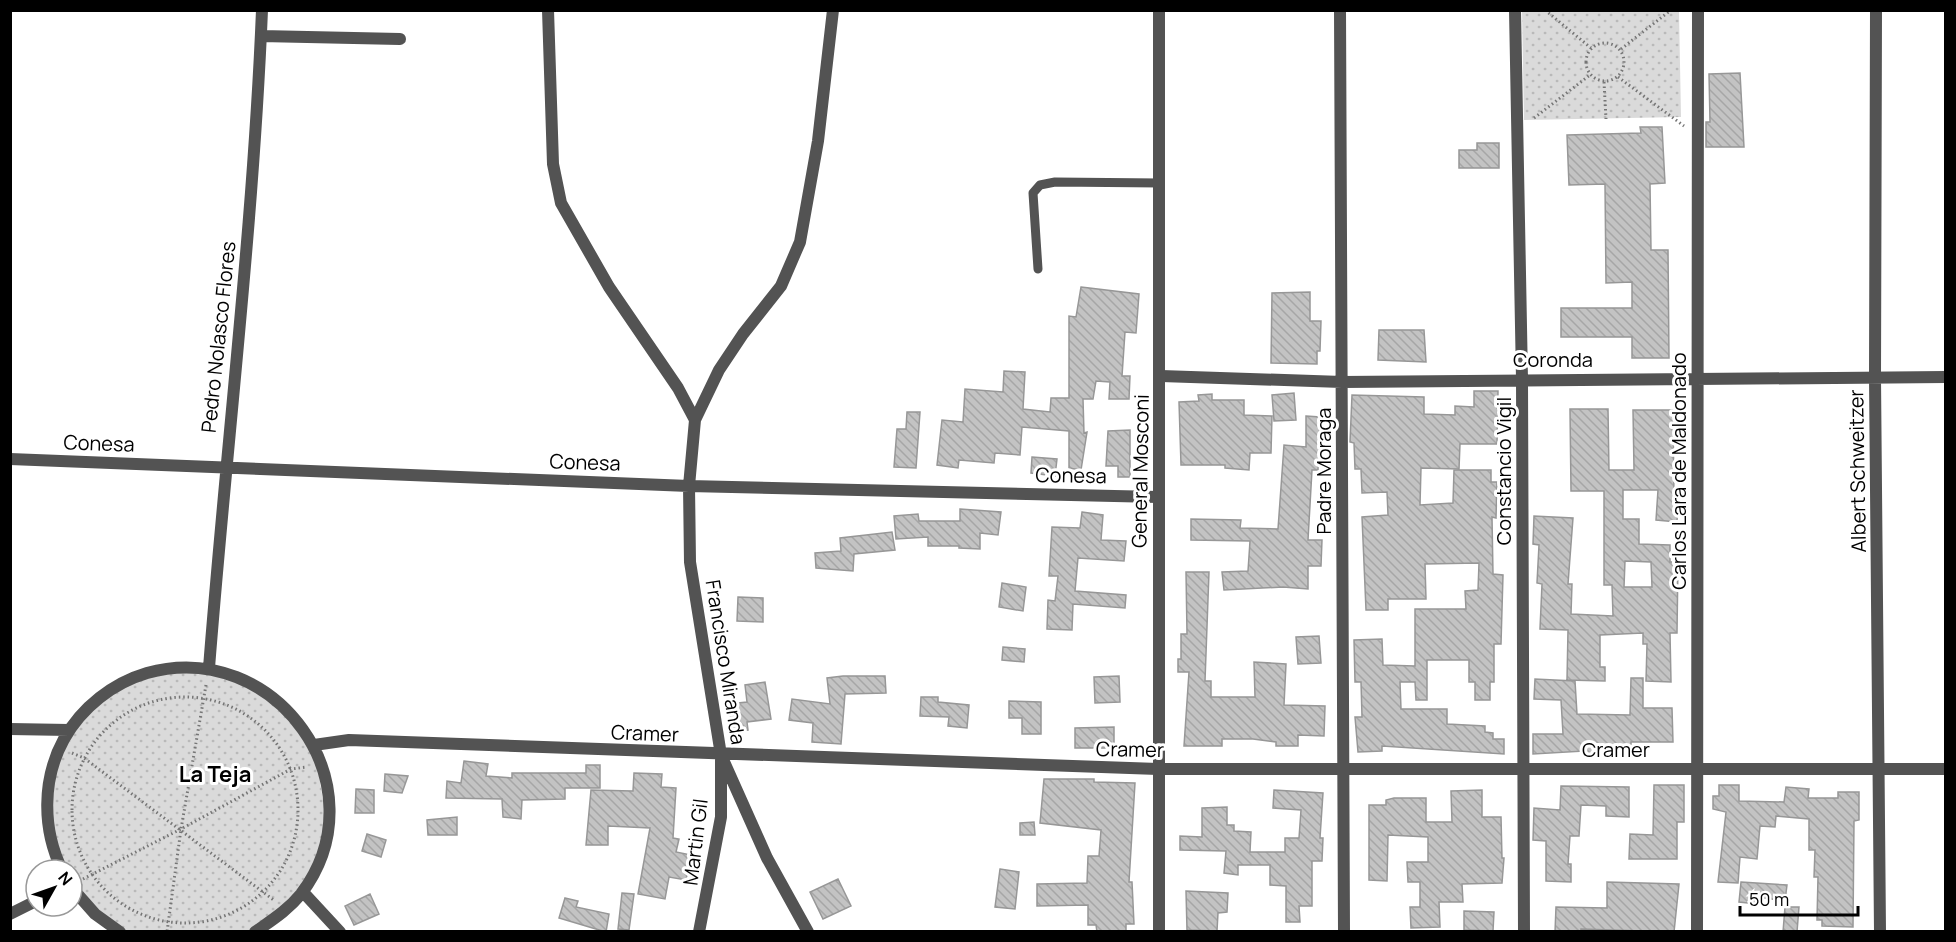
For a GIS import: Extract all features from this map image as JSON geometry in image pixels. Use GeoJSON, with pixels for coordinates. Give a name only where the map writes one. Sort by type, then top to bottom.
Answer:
{"type":"FeatureCollection","features":[{"type":"Feature","properties":{"kind":"street","name":"Pedro Nolasco Flores"},"geometry":{"type":"LineString","coordinates":[[209,668],[225,466],[256,148],[262,10]]}},
{"type":"Feature","properties":{"kind":"street"},"geometry":{"type":"LineString","coordinates":[[548,10],[553,164],[561,203],[609,287],[678,388],[696,420]]}},
{"type":"Feature","properties":{"kind":"street","name":"Francisco Miranda"},"geometry":{"type":"LineString","coordinates":[[808,932],[767,858],[721,755],[690,562],[689,486],[696,420],[719,370],[742,334],[781,286],[800,243],[818,141],[833,10]]}},
{"type":"Feature","properties":{"kind":"street","name":"General Mosconi"},"geometry":{"type":"LineString","coordinates":[[1159,932],[1160,10]]}},
{"type":"Feature","properties":{"kind":"street","name":"Padre Moraga"},"geometry":{"type":"LineString","coordinates":[[1340,10],[1344,932]]}},
{"type":"Feature","properties":{"kind":"street","name":"Constancio Vigil"},"geometry":{"type":"LineString","coordinates":[[1515,10],[1522,379],[1524,932]]}},
{"type":"Feature","properties":{"kind":"street","name":"Carlos Lara de Maldonado"},"geometry":{"type":"LineString","coordinates":[[1697,932],[1698,10]]}},
{"type":"Feature","properties":{"kind":"street","name":"Albert Schweitzer"},"geometry":{"type":"LineString","coordinates":[[1876,10],[1875,378],[1881,932]]}},
{"type":"Feature","properties":{"kind":"street"},"geometry":{"type":"LineString","coordinates":[[261,36],[400,39]]}},
{"type":"Feature","properties":{"kind":"street","name":"Coronda"},"geometry":{"type":"LineString","coordinates":[[1161,376],[1342,382],[1946,377]]}},
{"type":"Feature","properties":{"kind":"street","name":"Conesa"},"geometry":{"type":"LineString","coordinates":[[10,459],[689,486],[1158,497]]}},
{"type":"Feature","properties":{"kind":"street"},"geometry":{"type":"LineString","coordinates":[[56,858],[46,818],[48,782],[59,748],[69,730],[96,700],[130,678],[169,667],[209,668],[252,682],[288,709],[314,745],[322,764],[329,797],[328,831],[319,862],[303,892],[286,910],[255,932]]}},
{"type":"Feature","properties":{"kind":"street"},"geometry":{"type":"LineString","coordinates":[[10,729],[69,730]]}},
{"type":"Feature","properties":{"kind":"street","name":"Cramer"},"geometry":{"type":"LineString","coordinates":[[314,745],[349,740],[1158,769],[1946,769]]}},
{"type":"Feature","properties":{"kind":"street","name":"Martin Gil"},"geometry":{"type":"LineString","coordinates":[[699,932],[721,817],[721,755]]}},
{"type":"Feature","properties":{"kind":"street"},"geometry":{"type":"LineString","coordinates":[[303,892],[339,932]]}},
{"type":"Feature","properties":{"kind":"street"},"geometry":{"type":"LineString","coordinates":[[84,902],[95,914],[120,932]]}},
{"type":"Feature","properties":{"kind":"street"},"geometry":{"type":"LineString","coordinates":[[10,914],[24,907]]}},
{"type":"Feature","properties":{"kind":"lane"},"geometry":{"type":"LineString","coordinates":[[1038,269],[1034,193],[1040,185],[1055,182],[1160,183]]}},
{"type":"Feature","properties":{"kind":"path"},"geometry":{"type":"LineString","coordinates":[[1545,10],[1591,48]]}},
{"type":"Feature","properties":{"kind":"path"},"geometry":{"type":"LineString","coordinates":[[1621,49],[1671,10]]}},
{"type":"Feature","properties":{"kind":"path"},"geometry":{"type":"LineString","coordinates":[[1607,42],[1621,49],[1625,64],[1618,77],[1604,82],[1590,75],[1586,60],[1591,48],[1607,42]]}},
{"type":"Feature","properties":{"kind":"path"},"geometry":{"type":"LineString","coordinates":[[1534,118],[1590,75]]}},
{"type":"Feature","properties":{"kind":"path"},"geometry":{"type":"LineString","coordinates":[[1618,77],[1698,136]]}},
{"type":"Feature","properties":{"kind":"path"},"geometry":{"type":"LineString","coordinates":[[1604,82],[1606,120]]}},
{"type":"Feature","properties":{"kind":"path"},"geometry":{"type":"LineString","coordinates":[[167,932],[181,829],[209,668]]}},
{"type":"Feature","properties":{"kind":"path"},"geometry":{"type":"LineString","coordinates":[[188,696],[204,699],[232,706],[269,734],[291,769],[299,810],[291,852],[264,892],[236,912],[192,924],[168,926],[147,918],[107,894],[81,857],[70,812],[78,767],[104,729],[142,704],[188,696]]}},
{"type":"Feature","properties":{"kind":"path"},"geometry":{"type":"LineString","coordinates":[[59,748],[84,758],[286,910]]}},
{"type":"Feature","properties":{"kind":"path"},"geometry":{"type":"LineString","coordinates":[[84,878],[291,769],[322,764]]}},
{"type":"Feature","properties":{"kind":"shaded area"},"geometry":{"type":"Polygon","coordinates":[[[1522,11],[1679,11],[1681,117],[1524,120],[1522,11]]]}},
{"type":"Feature","properties":{"kind":"shaded area"},"geometry":{"type":"Polygon","coordinates":[[[169,667],[252,682],[314,745],[328,831],[303,892],[255,931],[120,931],[84,899],[84,858],[59,858],[47,818],[59,748],[96,700],[169,667]]]}},
{"type":"Feature","properties":{"kind":"building"},"geometry":{"type":"Polygon","coordinates":[[[1740,73],[1744,147],[1706,147],[1706,122],[1710,122],[1709,74],[1740,73]]]}},
{"type":"Feature","properties":{"kind":"building"},"geometry":{"type":"Polygon","coordinates":[[[1640,127],[1662,127],[1665,183],[1650,184],[1651,250],[1668,250],[1669,358],[1632,358],[1632,337],[1561,337],[1561,308],[1632,308],[1632,282],[1606,283],[1605,184],[1569,185],[1567,135],[1641,133],[1640,127]]]}},
{"type":"Feature","properties":{"kind":"building"},"geometry":{"type":"Polygon","coordinates":[[[1477,143],[1499,143],[1499,168],[1459,168],[1459,150],[1477,150],[1477,143]]]}},
{"type":"Feature","properties":{"kind":"building"},"geometry":{"type":"Polygon","coordinates":[[[1081,287],[1139,294],[1136,333],[1125,332],[1122,376],[1130,376],[1129,399],[1109,399],[1110,382],[1096,381],[1093,399],[1083,399],[1084,433],[1087,432],[1081,470],[1069,468],[1069,431],[1022,427],[1020,455],[995,453],[994,463],[959,460],[958,468],[937,465],[942,420],[963,422],[965,389],[1003,392],[1004,371],[1025,372],[1023,409],[1050,412],[1051,398],[1069,398],[1069,316],[1076,317],[1081,287]]]}},
{"type":"Feature","properties":{"kind":"building"},"geometry":{"type":"Polygon","coordinates":[[[1310,292],[1310,321],[1321,321],[1317,364],[1271,363],[1272,293],[1310,292]]]}},
{"type":"Feature","properties":{"kind":"building"},"geometry":{"type":"Polygon","coordinates":[[[1379,330],[1424,330],[1426,362],[1378,360],[1379,330]]]}},
{"type":"Feature","properties":{"kind":"building"},"geometry":{"type":"Polygon","coordinates":[[[1474,391],[1498,391],[1497,444],[1460,444],[1459,469],[1421,468],[1420,505],[1453,503],[1454,470],[1491,470],[1491,482],[1497,482],[1496,518],[1492,517],[1493,574],[1503,575],[1501,644],[1494,644],[1494,682],[1490,682],[1490,700],[1475,700],[1475,682],[1469,682],[1469,660],[1427,660],[1427,700],[1416,700],[1415,682],[1400,682],[1401,709],[1447,709],[1447,724],[1485,726],[1485,732],[1493,733],[1493,739],[1504,739],[1504,754],[1382,746],[1382,751],[1358,752],[1355,717],[1362,717],[1361,682],[1355,682],[1354,640],[1382,639],[1383,665],[1415,666],[1415,609],[1466,609],[1465,591],[1478,590],[1479,563],[1425,564],[1426,599],[1388,599],[1388,610],[1366,610],[1362,517],[1388,515],[1387,492],[1362,493],[1361,469],[1355,469],[1354,443],[1350,442],[1352,395],[1424,397],[1424,414],[1455,415],[1455,406],[1474,407],[1474,391]]]}},
{"type":"Feature","properties":{"kind":"building"},"geometry":{"type":"Polygon","coordinates":[[[1294,393],[1296,420],[1274,421],[1272,395],[1294,393]]]}},
{"type":"Feature","properties":{"kind":"building"},"geometry":{"type":"Polygon","coordinates":[[[1212,394],[1212,400],[1244,400],[1244,415],[1272,416],[1271,453],[1250,453],[1249,470],[1225,468],[1225,465],[1181,465],[1179,402],[1199,401],[1198,395],[1212,394]]]}},
{"type":"Feature","properties":{"kind":"building"},"geometry":{"type":"Polygon","coordinates":[[[1570,409],[1608,409],[1609,470],[1634,470],[1633,410],[1673,410],[1674,498],[1678,499],[1677,522],[1656,520],[1658,490],[1623,490],[1623,519],[1639,519],[1639,544],[1670,545],[1670,562],[1678,562],[1677,633],[1670,633],[1671,682],[1646,681],[1647,644],[1643,644],[1643,633],[1600,635],[1600,667],[1605,667],[1605,681],[1567,680],[1568,630],[1540,629],[1542,584],[1537,583],[1539,545],[1533,544],[1534,516],[1573,518],[1568,584],[1572,584],[1571,614],[1613,616],[1612,585],[1604,585],[1604,491],[1571,491],[1570,409]],[[1625,561],[1624,587],[1652,587],[1651,562],[1625,561]]]}},
{"type":"Feature","properties":{"kind":"building"},"geometry":{"type":"Polygon","coordinates":[[[907,412],[920,412],[916,468],[894,467],[897,429],[906,429],[907,412]]]}},
{"type":"Feature","properties":{"kind":"building"},"geometry":{"type":"Polygon","coordinates":[[[1306,416],[1320,417],[1318,470],[1312,470],[1308,540],[1322,540],[1321,566],[1308,566],[1308,589],[1283,587],[1224,590],[1222,572],[1248,571],[1250,541],[1191,540],[1191,519],[1241,520],[1240,528],[1278,529],[1284,445],[1306,447],[1306,416]]]}},
{"type":"Feature","properties":{"kind":"building"},"geometry":{"type":"Polygon","coordinates":[[[1130,430],[1130,477],[1118,477],[1118,466],[1106,466],[1108,431],[1130,430]]]}},
{"type":"Feature","properties":{"kind":"building"},"geometry":{"type":"Polygon","coordinates":[[[1032,457],[1057,459],[1055,476],[1031,473],[1032,457]]]}},
{"type":"Feature","properties":{"kind":"building"},"geometry":{"type":"Polygon","coordinates":[[[960,509],[1001,512],[998,535],[980,533],[980,549],[928,546],[928,537],[896,539],[894,516],[918,514],[919,521],[960,521],[960,509]]]}},
{"type":"Feature","properties":{"kind":"building"},"geometry":{"type":"Polygon","coordinates":[[[1082,512],[1103,515],[1101,540],[1126,541],[1124,561],[1078,558],[1075,591],[1126,595],[1125,608],[1073,604],[1072,630],[1047,629],[1048,600],[1055,601],[1058,576],[1049,576],[1052,527],[1080,528],[1082,512]]]}},
{"type":"Feature","properties":{"kind":"building"},"geometry":{"type":"Polygon","coordinates":[[[892,532],[895,550],[854,554],[853,571],[816,568],[815,553],[841,551],[840,538],[892,532]]]}},
{"type":"Feature","properties":{"kind":"building"},"geometry":{"type":"Polygon","coordinates":[[[1186,572],[1209,572],[1205,681],[1211,681],[1211,697],[1255,697],[1254,662],[1286,664],[1284,705],[1325,706],[1324,736],[1298,735],[1298,746],[1276,746],[1276,742],[1253,739],[1222,739],[1222,746],[1184,746],[1189,672],[1178,672],[1178,659],[1181,659],[1181,634],[1187,634],[1186,572]]]}},
{"type":"Feature","properties":{"kind":"building"},"geometry":{"type":"Polygon","coordinates":[[[1002,583],[1026,587],[1023,611],[999,607],[1002,583]]]}},
{"type":"Feature","properties":{"kind":"building"},"geometry":{"type":"Polygon","coordinates":[[[738,597],[763,598],[763,622],[737,621],[738,597]]]}},
{"type":"Feature","properties":{"kind":"building"},"geometry":{"type":"Polygon","coordinates":[[[1319,636],[1321,663],[1298,664],[1296,637],[1319,636]]]}},
{"type":"Feature","properties":{"kind":"building"},"geometry":{"type":"Polygon","coordinates":[[[1003,647],[1025,649],[1024,662],[1002,660],[1003,647]]]}},
{"type":"Feature","properties":{"kind":"building"},"geometry":{"type":"Polygon","coordinates":[[[885,676],[886,693],[845,694],[841,744],[812,742],[813,723],[789,720],[792,699],[830,704],[827,678],[885,676]]]}},
{"type":"Feature","properties":{"kind":"building"},"geometry":{"type":"Polygon","coordinates":[[[1119,676],[1120,702],[1095,703],[1094,677],[1119,676]]]}},
{"type":"Feature","properties":{"kind":"building"},"geometry":{"type":"Polygon","coordinates":[[[1631,678],[1643,678],[1643,708],[1672,708],[1673,742],[1631,742],[1631,748],[1601,746],[1602,753],[1584,755],[1584,751],[1533,754],[1533,734],[1563,734],[1561,700],[1534,699],[1535,679],[1575,681],[1577,714],[1630,715],[1631,678]]]}},
{"type":"Feature","properties":{"kind":"building"},"geometry":{"type":"Polygon","coordinates":[[[765,682],[771,719],[747,722],[748,730],[732,732],[729,704],[747,702],[745,685],[765,682]]]}},
{"type":"Feature","properties":{"kind":"building"},"geometry":{"type":"Polygon","coordinates":[[[921,697],[938,697],[938,702],[969,705],[967,728],[948,726],[949,717],[920,716],[921,697]]]}},
{"type":"Feature","properties":{"kind":"building"},"geometry":{"type":"Polygon","coordinates":[[[1009,701],[1041,702],[1041,734],[1022,734],[1022,718],[1009,718],[1009,701]]]}},
{"type":"Feature","properties":{"kind":"building"},"geometry":{"type":"Polygon","coordinates":[[[1114,727],[1114,748],[1075,748],[1075,728],[1114,727]]]}},
{"type":"Feature","properties":{"kind":"building"},"geometry":{"type":"Polygon","coordinates":[[[464,761],[488,764],[486,776],[512,778],[512,773],[586,773],[586,765],[600,765],[600,788],[565,788],[565,799],[522,800],[521,819],[503,817],[502,799],[446,798],[447,781],[461,783],[464,761]]]}},
{"type":"Feature","properties":{"kind":"building"},"geometry":{"type":"Polygon","coordinates":[[[634,773],[662,774],[661,787],[676,788],[673,838],[679,839],[676,852],[691,855],[686,880],[669,877],[665,899],[638,894],[650,828],[608,826],[608,845],[586,845],[591,790],[633,791],[634,773]]]}},
{"type":"Feature","properties":{"kind":"building"},"geometry":{"type":"Polygon","coordinates":[[[385,774],[408,776],[402,793],[384,791],[385,774]]]}},
{"type":"Feature","properties":{"kind":"building"},"geometry":{"type":"Polygon","coordinates":[[[1044,779],[1094,779],[1094,782],[1135,783],[1129,882],[1132,882],[1134,924],[1126,924],[1126,932],[1097,932],[1096,925],[1088,925],[1088,905],[1037,906],[1037,884],[1087,883],[1088,856],[1099,856],[1101,830],[1040,823],[1044,779]]]}},
{"type":"Feature","properties":{"kind":"building"},"geometry":{"type":"Polygon","coordinates":[[[1654,785],[1684,785],[1684,822],[1677,822],[1677,859],[1629,859],[1630,834],[1653,835],[1654,785]]]}},
{"type":"Feature","properties":{"kind":"building"},"geometry":{"type":"Polygon","coordinates":[[[1719,785],[1739,785],[1739,801],[1784,802],[1786,787],[1809,789],[1808,798],[1838,798],[1838,792],[1859,792],[1859,820],[1854,821],[1853,927],[1822,926],[1822,920],[1817,920],[1818,877],[1814,877],[1815,850],[1809,850],[1809,819],[1776,816],[1775,827],[1760,826],[1757,859],[1740,857],[1738,883],[1718,882],[1726,812],[1713,809],[1713,796],[1719,796],[1719,785]]]}},
{"type":"Feature","properties":{"kind":"building"},"geometry":{"type":"Polygon","coordinates":[[[1561,786],[1629,787],[1629,817],[1606,816],[1606,806],[1581,805],[1579,836],[1570,836],[1568,864],[1571,864],[1571,882],[1546,881],[1546,841],[1533,840],[1534,808],[1560,810],[1561,786]]]}},
{"type":"Feature","properties":{"kind":"building"},"geometry":{"type":"Polygon","coordinates":[[[356,789],[374,790],[374,813],[355,813],[356,789]]]}},
{"type":"Feature","properties":{"kind":"building"},"geometry":{"type":"Polygon","coordinates":[[[1274,790],[1323,793],[1320,838],[1323,838],[1322,861],[1312,861],[1312,906],[1299,906],[1300,922],[1286,922],[1286,886],[1270,885],[1270,865],[1238,865],[1238,875],[1224,873],[1226,851],[1180,850],[1180,836],[1202,837],[1202,808],[1227,807],[1227,825],[1234,825],[1234,831],[1251,832],[1250,852],[1285,852],[1285,838],[1299,838],[1301,810],[1273,808],[1274,790]]]}},
{"type":"Feature","properties":{"kind":"building"},"geometry":{"type":"Polygon","coordinates":[[[1482,790],[1482,817],[1501,817],[1502,858],[1504,858],[1502,883],[1462,884],[1463,902],[1439,902],[1440,927],[1411,928],[1410,907],[1420,907],[1420,882],[1408,882],[1407,862],[1428,862],[1428,837],[1388,835],[1387,881],[1369,880],[1369,805],[1386,805],[1386,800],[1394,798],[1426,798],[1426,822],[1452,822],[1451,791],[1482,790]]]}},
{"type":"Feature","properties":{"kind":"building"},"geometry":{"type":"Polygon","coordinates":[[[457,817],[457,835],[428,835],[427,820],[457,817]]]}},
{"type":"Feature","properties":{"kind":"building"},"geometry":{"type":"Polygon","coordinates":[[[1034,822],[1035,835],[1020,835],[1020,823],[1034,822]]]}},
{"type":"Feature","properties":{"kind":"building"},"geometry":{"type":"Polygon","coordinates":[[[367,834],[386,840],[381,857],[362,851],[367,834]]]}},
{"type":"Feature","properties":{"kind":"building"},"geometry":{"type":"Polygon","coordinates":[[[1000,869],[1019,872],[1015,909],[995,907],[1000,869]]]}},
{"type":"Feature","properties":{"kind":"building"},"geometry":{"type":"Polygon","coordinates":[[[838,879],[851,906],[823,919],[810,892],[838,879]]]}},
{"type":"Feature","properties":{"kind":"building"},"geometry":{"type":"Polygon","coordinates":[[[1607,882],[1679,884],[1674,932],[1581,929],[1581,932],[1555,932],[1556,907],[1607,908],[1607,882]]]}},
{"type":"Feature","properties":{"kind":"building"},"geometry":{"type":"Polygon","coordinates":[[[1741,882],[1787,885],[1785,901],[1757,897],[1757,904],[1739,902],[1741,882]]]}},
{"type":"Feature","properties":{"kind":"building"},"geometry":{"type":"Polygon","coordinates":[[[1186,891],[1228,893],[1227,912],[1218,913],[1217,931],[1187,930],[1186,891]]]}},
{"type":"Feature","properties":{"kind":"building"},"geometry":{"type":"Polygon","coordinates":[[[622,893],[634,894],[629,930],[618,929],[622,893]]]}},
{"type":"Feature","properties":{"kind":"building"},"geometry":{"type":"Polygon","coordinates":[[[370,894],[379,914],[354,925],[345,906],[370,894]]]}},
{"type":"Feature","properties":{"kind":"building"},"geometry":{"type":"Polygon","coordinates":[[[565,898],[578,901],[576,907],[609,914],[606,932],[559,918],[565,898]]]}},
{"type":"Feature","properties":{"kind":"building"},"geometry":{"type":"Polygon","coordinates":[[[1785,907],[1799,907],[1797,932],[1783,932],[1785,907]]]}},
{"type":"Feature","properties":{"kind":"building"},"geometry":{"type":"Polygon","coordinates":[[[1464,911],[1494,912],[1493,931],[1464,930],[1464,911]]]}},
{"type":"Feature","properties":{"kind":"district","name":"La Teja"},"geometry":{"type":"Point","coordinates":[215,774]}}]}
